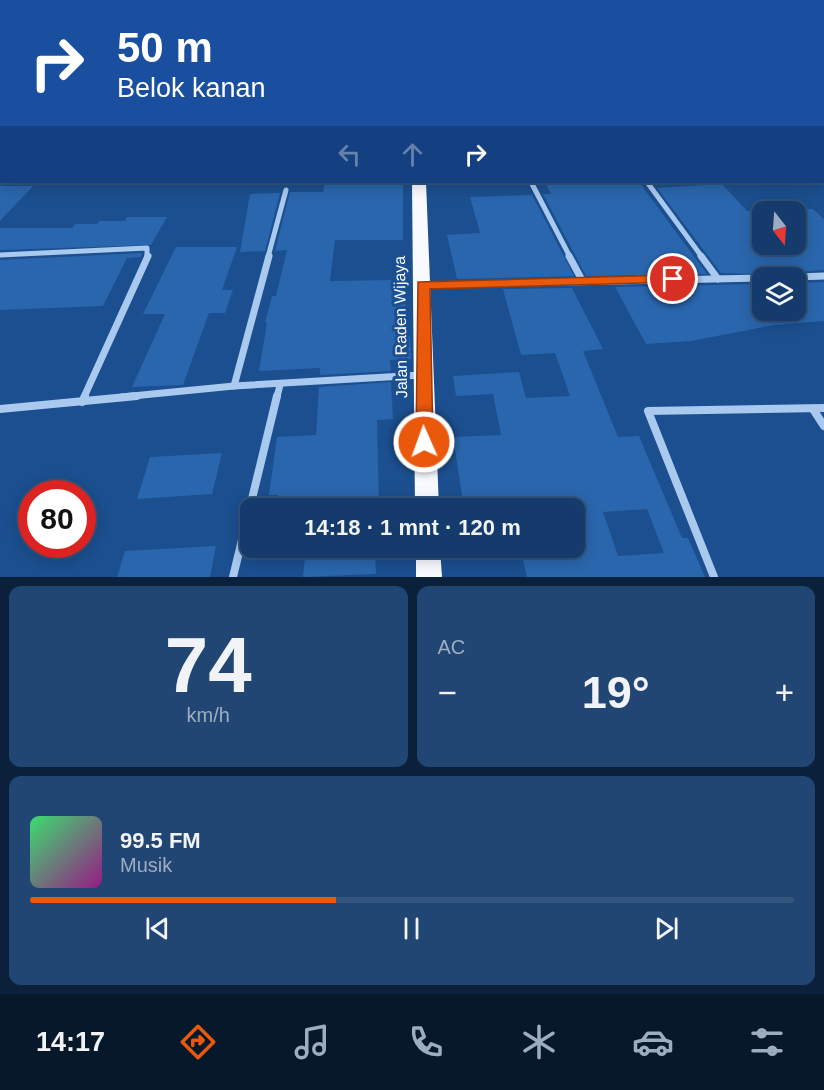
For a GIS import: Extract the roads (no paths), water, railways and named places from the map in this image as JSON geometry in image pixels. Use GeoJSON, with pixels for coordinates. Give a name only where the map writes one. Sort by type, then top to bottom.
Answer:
{"type":"FeatureCollection","features":[{"type":"Feature","properties":{"kind":"highway","name":"Jalan Raden Wijaya"},"geometry":{"type":"LineString","coordinates":[[419,183],[427,498]]}},
{"type":"Feature","properties":{"kind":"highway"},"geometry":{"type":"LineString","coordinates":[[428,558],[429,577]]}},
{"type":"Feature","properties":{"kind":"street"},"geometry":{"type":"LineString","coordinates":[[532,183],[582,280]]}},
{"type":"Feature","properties":{"kind":"street"},"geometry":{"type":"LineString","coordinates":[[648,183],[718,279]]}},
{"type":"Feature","properties":{"kind":"street"},"geometry":{"type":"LineString","coordinates":[[234,386],[286,190]]}},
{"type":"Feature","properties":{"kind":"street"},"geometry":{"type":"LineString","coordinates":[[0,255],[147,248],[150,253],[82,402]]}},
{"type":"Feature","properties":{"kind":"street"},"geometry":{"type":"LineString","coordinates":[[806,277],[824,276]]}},
{"type":"Feature","properties":{"kind":"street"},"geometry":{"type":"LineString","coordinates":[[423,285],[752,278]]}},
{"type":"Feature","properties":{"kind":"street"},"geometry":{"type":"LineString","coordinates":[[0,409],[234,386],[422,375]]}},
{"type":"Feature","properties":{"kind":"street"},"geometry":{"type":"LineString","coordinates":[[233,577],[280,384]]}},
{"type":"Feature","properties":{"kind":"street"},"geometry":{"type":"LineString","coordinates":[[714,577],[648,411],[824,408]]}},
{"type":"Feature","properties":{"kind":"street"},"geometry":{"type":"LineString","coordinates":[[813,409],[824,426]]}}]}
